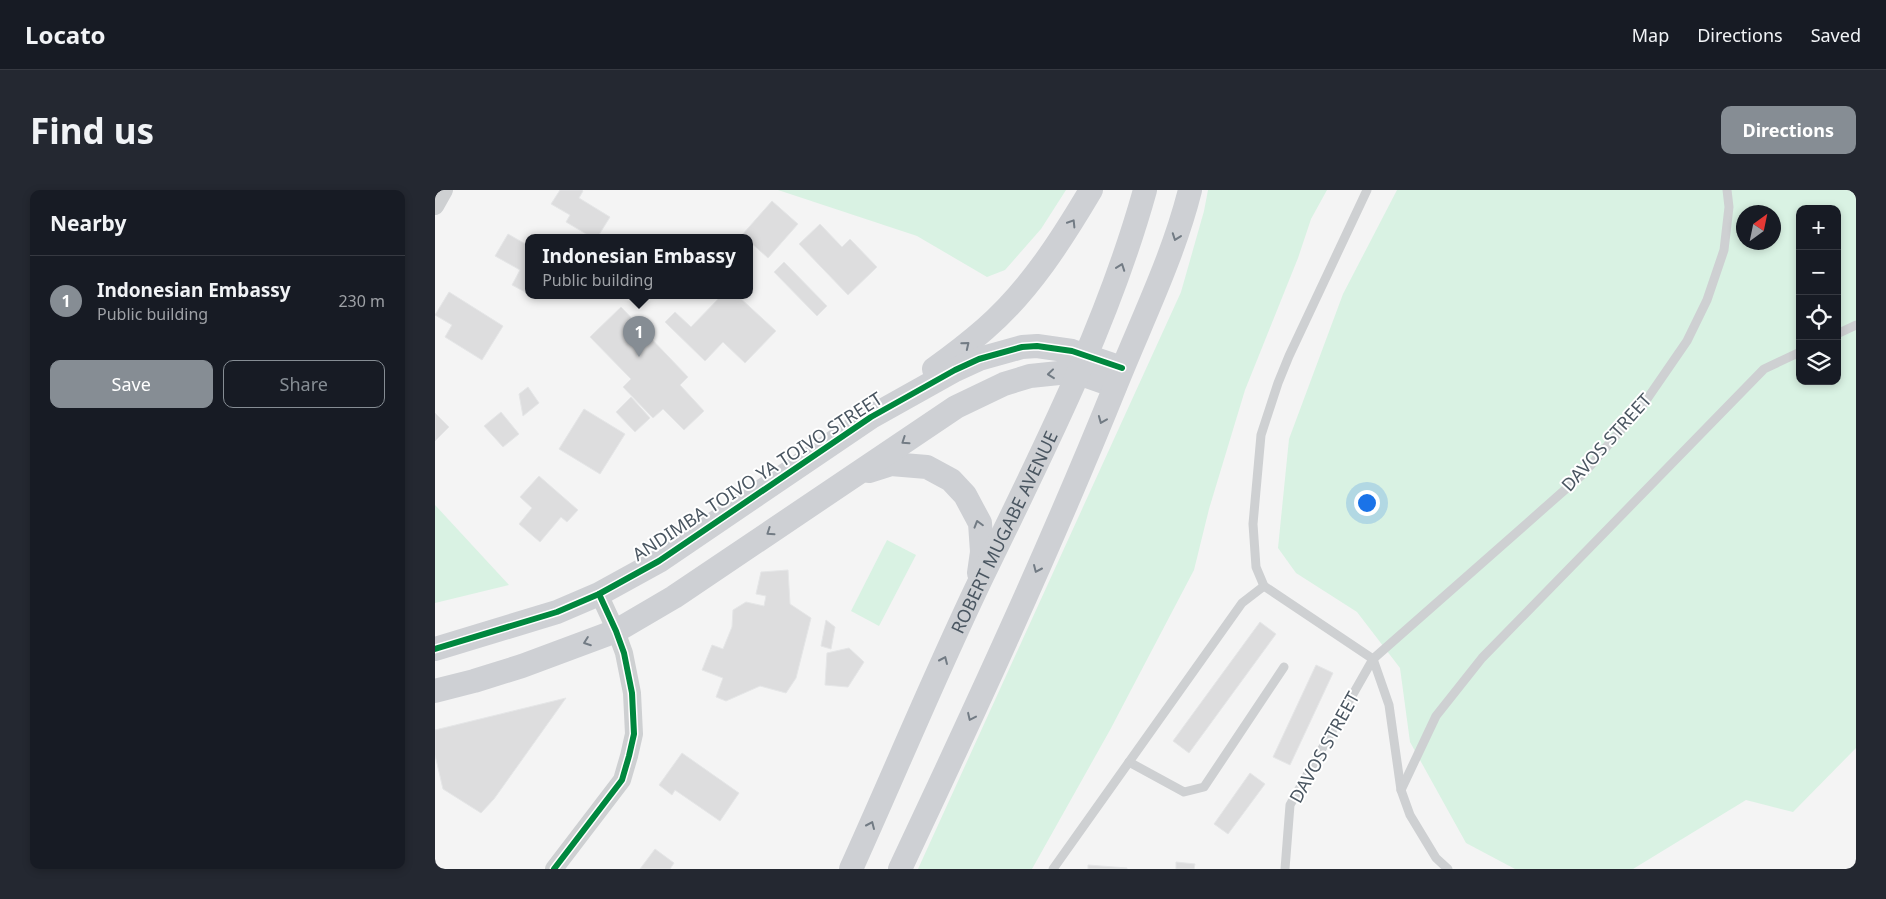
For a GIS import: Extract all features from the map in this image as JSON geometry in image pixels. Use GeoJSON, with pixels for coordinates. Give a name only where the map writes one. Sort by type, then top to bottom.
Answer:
{"type":"FeatureCollection","features":[{"type":"Feature","properties":{"kind":"main road"},"geometry":{"type":"LineString","coordinates":[[871,417],[986,329],[1016,298],[1069,228],[1091,190]]}},
{"type":"Feature","properties":{"kind":"main road","name":"ROBERT MUGABE AVENUE"},"geometry":{"type":"LineString","coordinates":[[851,869],[976,589],[1082,365],[1125,257],[1145,190]]}},
{"type":"Feature","properties":{"kind":"main road"},"geometry":{"type":"LineString","coordinates":[[901,869],[1081,472],[1167,262],[1185,211],[1190,190]]}},
{"type":"Feature","properties":{"kind":"main road","name":"ANDIMBA TOIVO YA TOIVO STREET"},"geometry":{"type":"LineString","coordinates":[[435,648],[557,612],[599,594],[659,561],[871,417],[955,370],[1001,352],[1037,346],[1057,348],[1082,365],[1119,377]]}},
{"type":"Feature","properties":{"kind":"main road","name":"ANDIMBA TOIVO YA TOIVO STREET"},"geometry":{"type":"LineString","coordinates":[[435,691],[522,666],[616,631],[674,597],[956,407],[1004,384],[1030,376],[1059,373],[1082,365]]}},
{"type":"Feature","properties":{"kind":"main road"},"geometry":{"type":"LineString","coordinates":[[853,476],[891,464],[927,467],[951,480],[965,495],[980,523],[982,552],[976,589]]}},
{"type":"Feature","properties":{"kind":"street"},"geometry":{"type":"LineString","coordinates":[[435,206],[444,190]]}},
{"type":"Feature","properties":{"kind":"street"},"geometry":{"type":"LineString","coordinates":[[554,869],[622,780],[634,734],[632,693],[624,654],[599,594]]}},
{"type":"Feature","properties":{"kind":"lane"},"geometry":{"type":"LineString","coordinates":[[1367,190],[1278,383],[1261,435],[1253,524],[1256,567],[1264,586],[1373,659]]}},
{"type":"Feature","properties":{"kind":"lane","name":"DAVOS STREET"},"geometry":{"type":"LineString","coordinates":[[1285,869],[1290,805],[1373,659],[1584,473],[1645,402],[1687,341],[1707,300],[1724,250],[1729,207],[1727,190]]}},
{"type":"Feature","properties":{"kind":"lane"},"geometry":{"type":"LineString","coordinates":[[1841,332],[1856,325]]}},
{"type":"Feature","properties":{"kind":"lane"},"geometry":{"type":"LineString","coordinates":[[1401,790],[1436,716],[1482,658],[1764,369],[1796,354]]}},
{"type":"Feature","properties":{"kind":"lane"},"geometry":{"type":"LineString","coordinates":[[1053,869],[1242,603],[1264,586]]}},
{"type":"Feature","properties":{"kind":"lane","name":"DAVOS STREET"},"geometry":{"type":"LineString","coordinates":[[1373,659],[1389,705],[1401,790],[1410,816],[1435,858],[1448,869]]}},
{"type":"Feature","properties":{"kind":"lane"},"geometry":{"type":"LineString","coordinates":[[1129,762],[1184,792],[1204,787],[1284,667]]}},
{"type":"Feature","properties":{"kind":"green space"},"geometry":{"type":"Polygon","coordinates":[[[778,190],[1066,190],[1041,229],[1005,270],[987,277],[917,236],[778,190]]]}},
{"type":"Feature","properties":{"kind":"green space"},"geometry":{"type":"Polygon","coordinates":[[[1208,190],[1327,190],[1311,219],[1298,258],[1245,390],[1209,509],[1194,570],[1110,730],[1032,869],[918,869],[1181,292],[1204,211],[1208,190]]]}},
{"type":"Feature","properties":{"kind":"green space"},"geometry":{"type":"Polygon","coordinates":[[[1397,190],[1856,190],[1856,748],[1793,812],[1746,800],[1633,869],[1515,869],[1466,843],[1410,742],[1400,668],[1357,612],[1296,573],[1278,548],[1289,439],[1343,294],[1397,190]]]}},
{"type":"Feature","properties":{"kind":"green space"},"geometry":{"type":"Polygon","coordinates":[[[435,505],[509,585],[435,603],[435,505]]]}},
{"type":"Feature","properties":{"kind":"green space"},"geometry":{"type":"Polygon","coordinates":[[[887,540],[916,555],[879,626],[851,611],[887,540]]]}},
{"type":"Feature","properties":{"kind":"building"},"geometry":{"type":"Polygon","coordinates":[[[560,190],[582,190],[579,198],[610,217],[599,234],[586,234],[566,222],[570,215],[551,204],[560,190]]]}},
{"type":"Feature","properties":{"kind":"building"},"geometry":{"type":"Polygon","coordinates":[[[772,201],[798,224],[768,258],[753,245],[753,234],[743,234],[772,201]]]}},
{"type":"Feature","properties":{"kind":"building"},"geometry":{"type":"Polygon","coordinates":[[[820,224],[842,247],[850,239],[877,267],[848,295],[799,244],[820,224]]]}},
{"type":"Feature","properties":{"kind":"building"},"geometry":{"type":"Polygon","coordinates":[[[508,234],[525,244],[525,292],[512,285],[520,270],[495,256],[508,234]]]}},
{"type":"Feature","properties":{"kind":"building"},"geometry":{"type":"Polygon","coordinates":[[[784,262],[827,306],[817,316],[774,272],[784,262]]]}},
{"type":"Feature","properties":{"kind":"building"},"geometry":{"type":"Polygon","coordinates":[[[449,292],[503,326],[482,360],[445,337],[452,325],[435,315],[449,292]]]}},
{"type":"Feature","properties":{"kind":"building"},"geometry":{"type":"Polygon","coordinates":[[[718,299],[741,299],[776,331],[745,363],[723,342],[705,361],[665,322],[675,312],[691,327],[718,299]]]}},
{"type":"Feature","properties":{"kind":"building"},"geometry":{"type":"Polygon","coordinates":[[[621,307],[688,377],[680,385],[704,411],[684,430],[663,409],[653,418],[623,387],[631,379],[590,337],[621,307]]]}},
{"type":"Feature","properties":{"kind":"building"},"geometry":{"type":"Polygon","coordinates":[[[528,387],[539,403],[523,416],[519,394],[528,387]]]}},
{"type":"Feature","properties":{"kind":"building"},"geometry":{"type":"Polygon","coordinates":[[[631,397],[650,418],[635,432],[616,412],[631,397]]]}},
{"type":"Feature","properties":{"kind":"building"},"geometry":{"type":"Polygon","coordinates":[[[584,409],[625,434],[600,474],[559,449],[584,409]]]}},
{"type":"Feature","properties":{"kind":"building"},"geometry":{"type":"Polygon","coordinates":[[[501,412],[519,434],[503,447],[484,426],[501,412]]]}},
{"type":"Feature","properties":{"kind":"building"},"geometry":{"type":"Polygon","coordinates":[[[435,413],[449,427],[435,441],[435,413]]]}},
{"type":"Feature","properties":{"kind":"building"},"geometry":{"type":"Polygon","coordinates":[[[539,476],[578,510],[567,522],[561,517],[540,542],[519,524],[532,508],[520,497],[539,476]]]}},
{"type":"Feature","properties":{"kind":"building"},"geometry":{"type":"Polygon","coordinates":[[[788,570],[790,604],[811,618],[796,678],[786,693],[760,686],[726,701],[716,697],[723,678],[702,670],[712,645],[723,649],[732,627],[733,610],[746,602],[764,606],[766,596],[756,594],[761,572],[788,570]]]}},
{"type":"Feature","properties":{"kind":"building"},"geometry":{"type":"Polygon","coordinates":[[[826,620],[835,627],[831,649],[821,646],[826,620]]]}},
{"type":"Feature","properties":{"kind":"building"},"geometry":{"type":"Polygon","coordinates":[[[1260,622],[1276,634],[1189,753],[1173,741],[1260,622]]]}},
{"type":"Feature","properties":{"kind":"building"},"geometry":{"type":"Polygon","coordinates":[[[849,648],[864,662],[848,687],[825,685],[827,653],[849,648]]]}},
{"type":"Feature","properties":{"kind":"building"},"geometry":{"type":"Polygon","coordinates":[[[1316,665],[1333,673],[1290,765],[1273,757],[1316,665]]]}},
{"type":"Feature","properties":{"kind":"building"},"geometry":{"type":"Polygon","coordinates":[[[566,698],[494,799],[481,813],[443,789],[435,755],[435,730],[566,698]]]}},
{"type":"Feature","properties":{"kind":"building"},"geometry":{"type":"Polygon","coordinates":[[[682,753],[739,793],[720,821],[675,790],[672,795],[659,785],[682,753]]]}},
{"type":"Feature","properties":{"kind":"building"},"geometry":{"type":"Polygon","coordinates":[[[1250,773],[1265,784],[1228,834],[1214,824],[1250,773]]]}},
{"type":"Feature","properties":{"kind":"building"},"geometry":{"type":"Polygon","coordinates":[[[655,849],[674,863],[670,869],[640,869],[655,849]]]}},
{"type":"Feature","properties":{"kind":"building"},"geometry":{"type":"Polygon","coordinates":[[[1176,862],[1195,864],[1194,869],[1176,869],[1176,862]]]}},
{"type":"Feature","properties":{"kind":"building"},"geometry":{"type":"Polygon","coordinates":[[[1088,865],[1127,868],[1127,869],[1088,869],[1088,865]]]}},
{"type":"Feature","properties":{"kind":"cycle path"},"geometry":{"type":"LineString","coordinates":[[435,649],[557,612],[599,594],[659,561],[871,417],[955,370],[979,359],[1022,347],[1037,346],[1072,351],[1122,368]]}},
{"type":"Feature","properties":{"kind":"cycle path"},"geometry":{"type":"LineString","coordinates":[[554,869],[622,780],[634,734],[632,693],[624,653],[599,594]]}},
{"type":"Feature","properties":{"kind":"place","name":"Indonesian Embassy"},"geometry":{"type":"Point","coordinates":[639,357]}}]}
